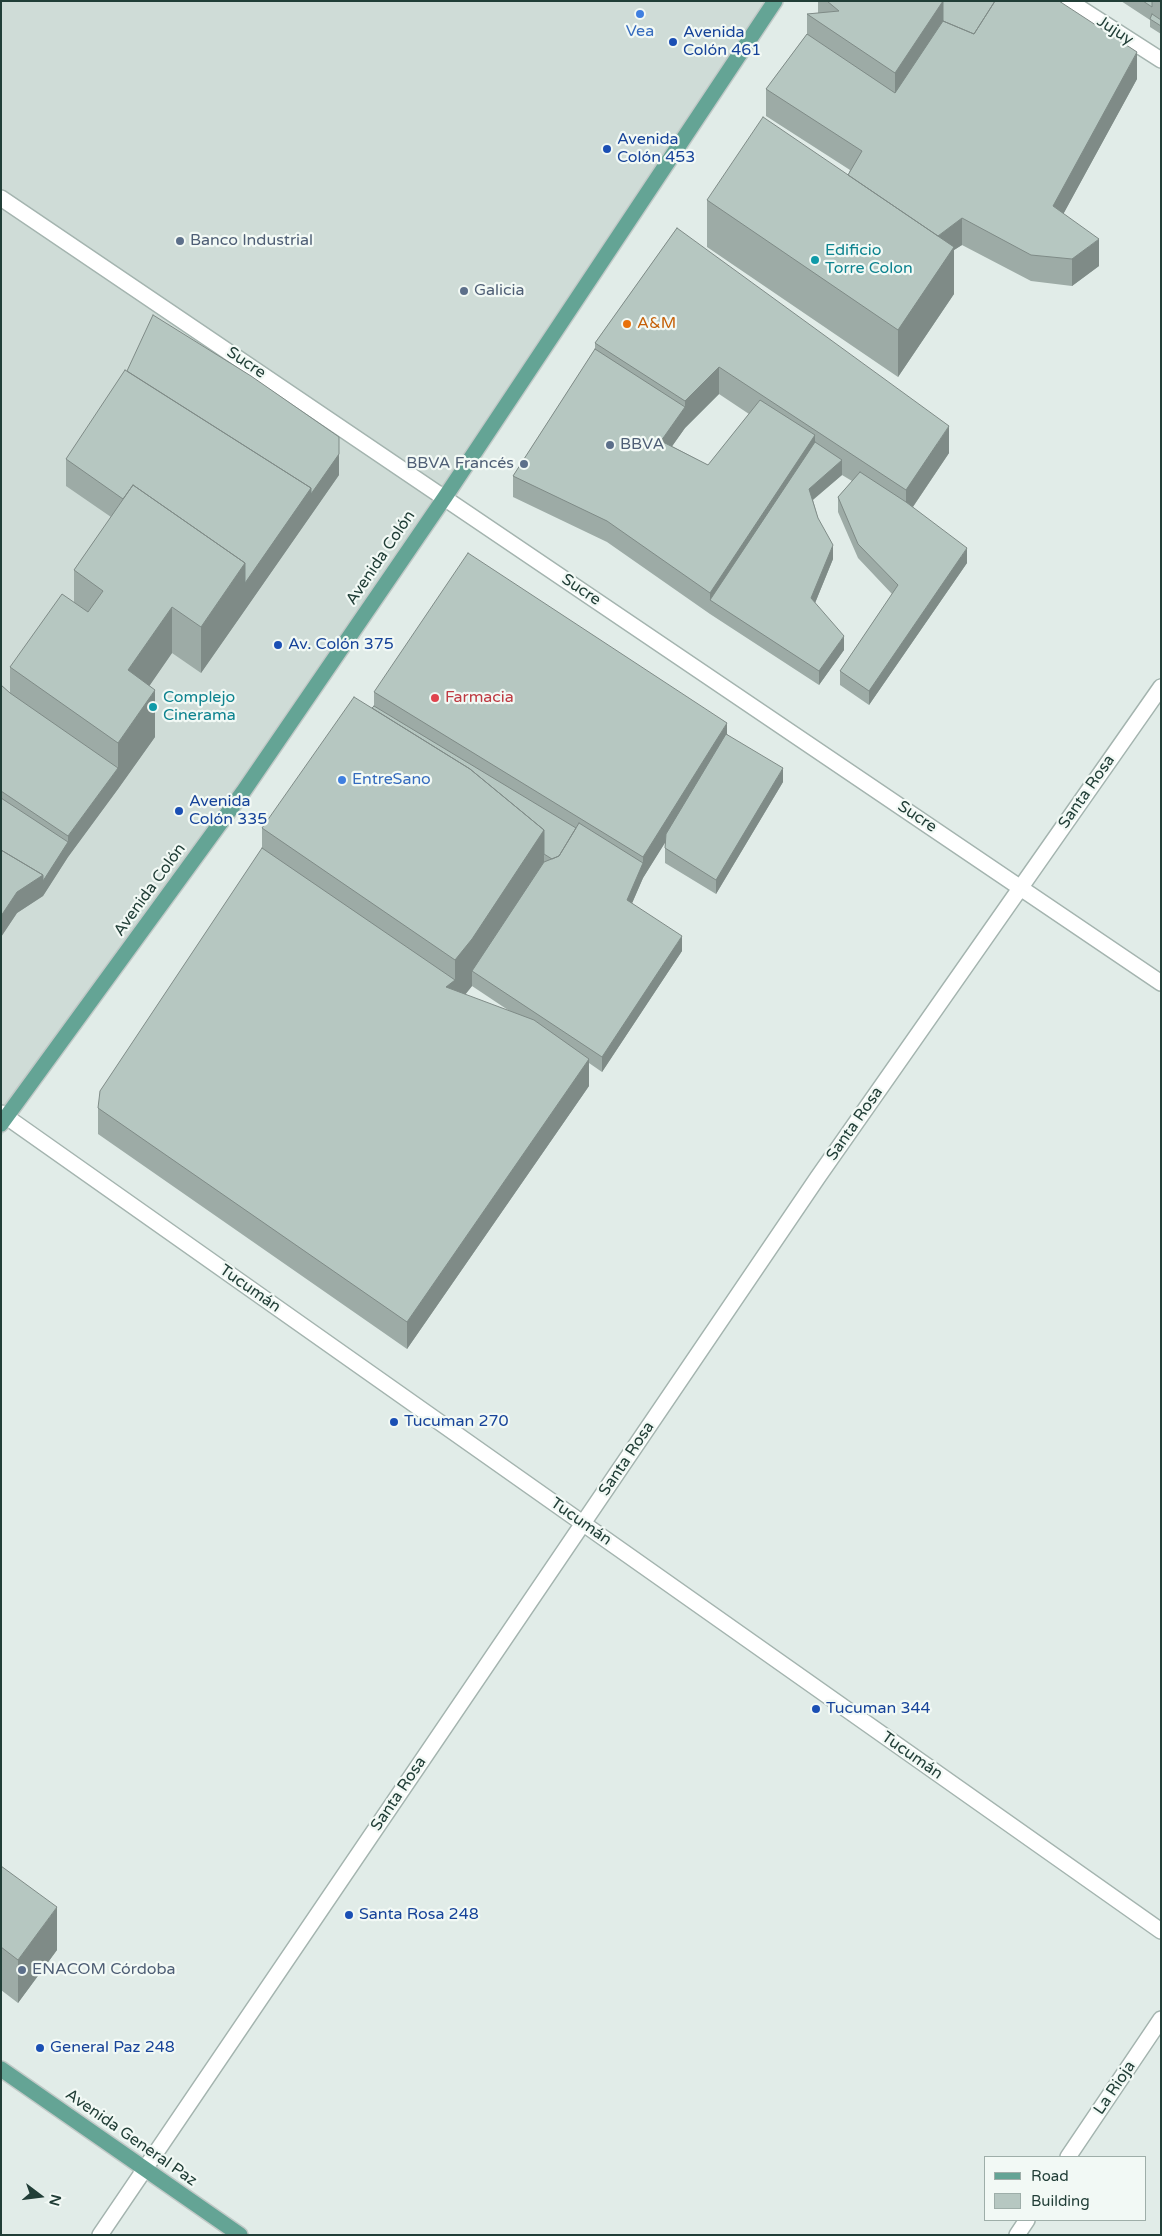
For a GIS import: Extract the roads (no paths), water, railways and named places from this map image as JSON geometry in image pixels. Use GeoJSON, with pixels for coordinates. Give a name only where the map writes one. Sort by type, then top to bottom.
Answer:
{"type":"FeatureCollection","features":[{"type":"Feature","properties":{"kind":"main road","name":"Avenida Colón"},"geometry":{"type":"LineString","coordinates":[[3,1118],[243,792],[445,497],[775,1]]}},
{"type":"Feature","properties":{"kind":"main road","name":"Avenida General Paz"},"geometry":{"type":"LineString","coordinates":[[1,2070],[240,2235]]}},
{"type":"Feature","properties":{"kind":"street","name":"Jujuy"},"geometry":{"type":"LineString","coordinates":[[1069,1],[1161,60]]}},
{"type":"Feature","properties":{"kind":"street","name":"Sucre"},"geometry":{"type":"LineString","coordinates":[[1,198],[1161,983]]}},
{"type":"Feature","properties":{"kind":"street","name":"Santa Rosa"},"geometry":{"type":"LineString","coordinates":[[100,2235],[818,1177],[1161,687]]}},
{"type":"Feature","properties":{"kind":"street","name":"Tucumán"},"geometry":{"type":"LineString","coordinates":[[3,1118],[583,1523],[1161,1931]]}},
{"type":"Feature","properties":{"kind":"street","name":"La Rioja"},"geometry":{"type":"LineString","coordinates":[[1069,2156],[1161,2018]]}},
{"type":"Feature","properties":{"kind":"street"},"geometry":{"type":"LineString","coordinates":[[1017,2235],[1026,2221]]}},
{"type":"Feature","properties":{"kind":"place","name":"Vea"},"geometry":{"type":"Point","coordinates":[640,14]}},
{"type":"Feature","properties":{"kind":"place","name":"Avenida Colón 461"},"geometry":{"type":"Point","coordinates":[673,42]}},
{"type":"Feature","properties":{"kind":"place","name":"Avenida Colón 453"},"geometry":{"type":"Point","coordinates":[607,149]}},
{"type":"Feature","properties":{"kind":"place","name":"Banco Industrial"},"geometry":{"type":"Point","coordinates":[180,241]}},
{"type":"Feature","properties":{"kind":"place","name":"Edificio Torre Colon"},"geometry":{"type":"Point","coordinates":[815,260]}},
{"type":"Feature","properties":{"kind":"place","name":"Galicia"},"geometry":{"type":"Point","coordinates":[464,291]}},
{"type":"Feature","properties":{"kind":"place","name":"A&M"},"geometry":{"type":"Point","coordinates":[627,324]}},
{"type":"Feature","properties":{"kind":"place","name":"BBVA"},"geometry":{"type":"Point","coordinates":[610,445]}},
{"type":"Feature","properties":{"kind":"place","name":"BBVA Francés"},"geometry":{"type":"Point","coordinates":[524,464]}},
{"type":"Feature","properties":{"kind":"place","name":"Av. Colón 375"},"geometry":{"type":"Point","coordinates":[278,645]}},
{"type":"Feature","properties":{"kind":"place","name":"Farmacia"},"geometry":{"type":"Point","coordinates":[435,698]}},
{"type":"Feature","properties":{"kind":"place","name":"Complejo Cinerama"},"geometry":{"type":"Point","coordinates":[153,707]}},
{"type":"Feature","properties":{"kind":"place","name":"EntreSano"},"geometry":{"type":"Point","coordinates":[342,780]}},
{"type":"Feature","properties":{"kind":"place","name":"Avenida Colón 335"},"geometry":{"type":"Point","coordinates":[179,811]}},
{"type":"Feature","properties":{"kind":"place","name":"Tucuman 270"},"geometry":{"type":"Point","coordinates":[394,1422]}},
{"type":"Feature","properties":{"kind":"place","name":"Tucuman 344"},"geometry":{"type":"Point","coordinates":[816,1709]}},
{"type":"Feature","properties":{"kind":"place","name":"Santa Rosa 248"},"geometry":{"type":"Point","coordinates":[349,1915]}},
{"type":"Feature","properties":{"kind":"place","name":"ENACOM Córdoba"},"geometry":{"type":"Point","coordinates":[22,1970]}},
{"type":"Feature","properties":{"kind":"place","name":"General Paz 248"},"geometry":{"type":"Point","coordinates":[40,2048]}}]}
